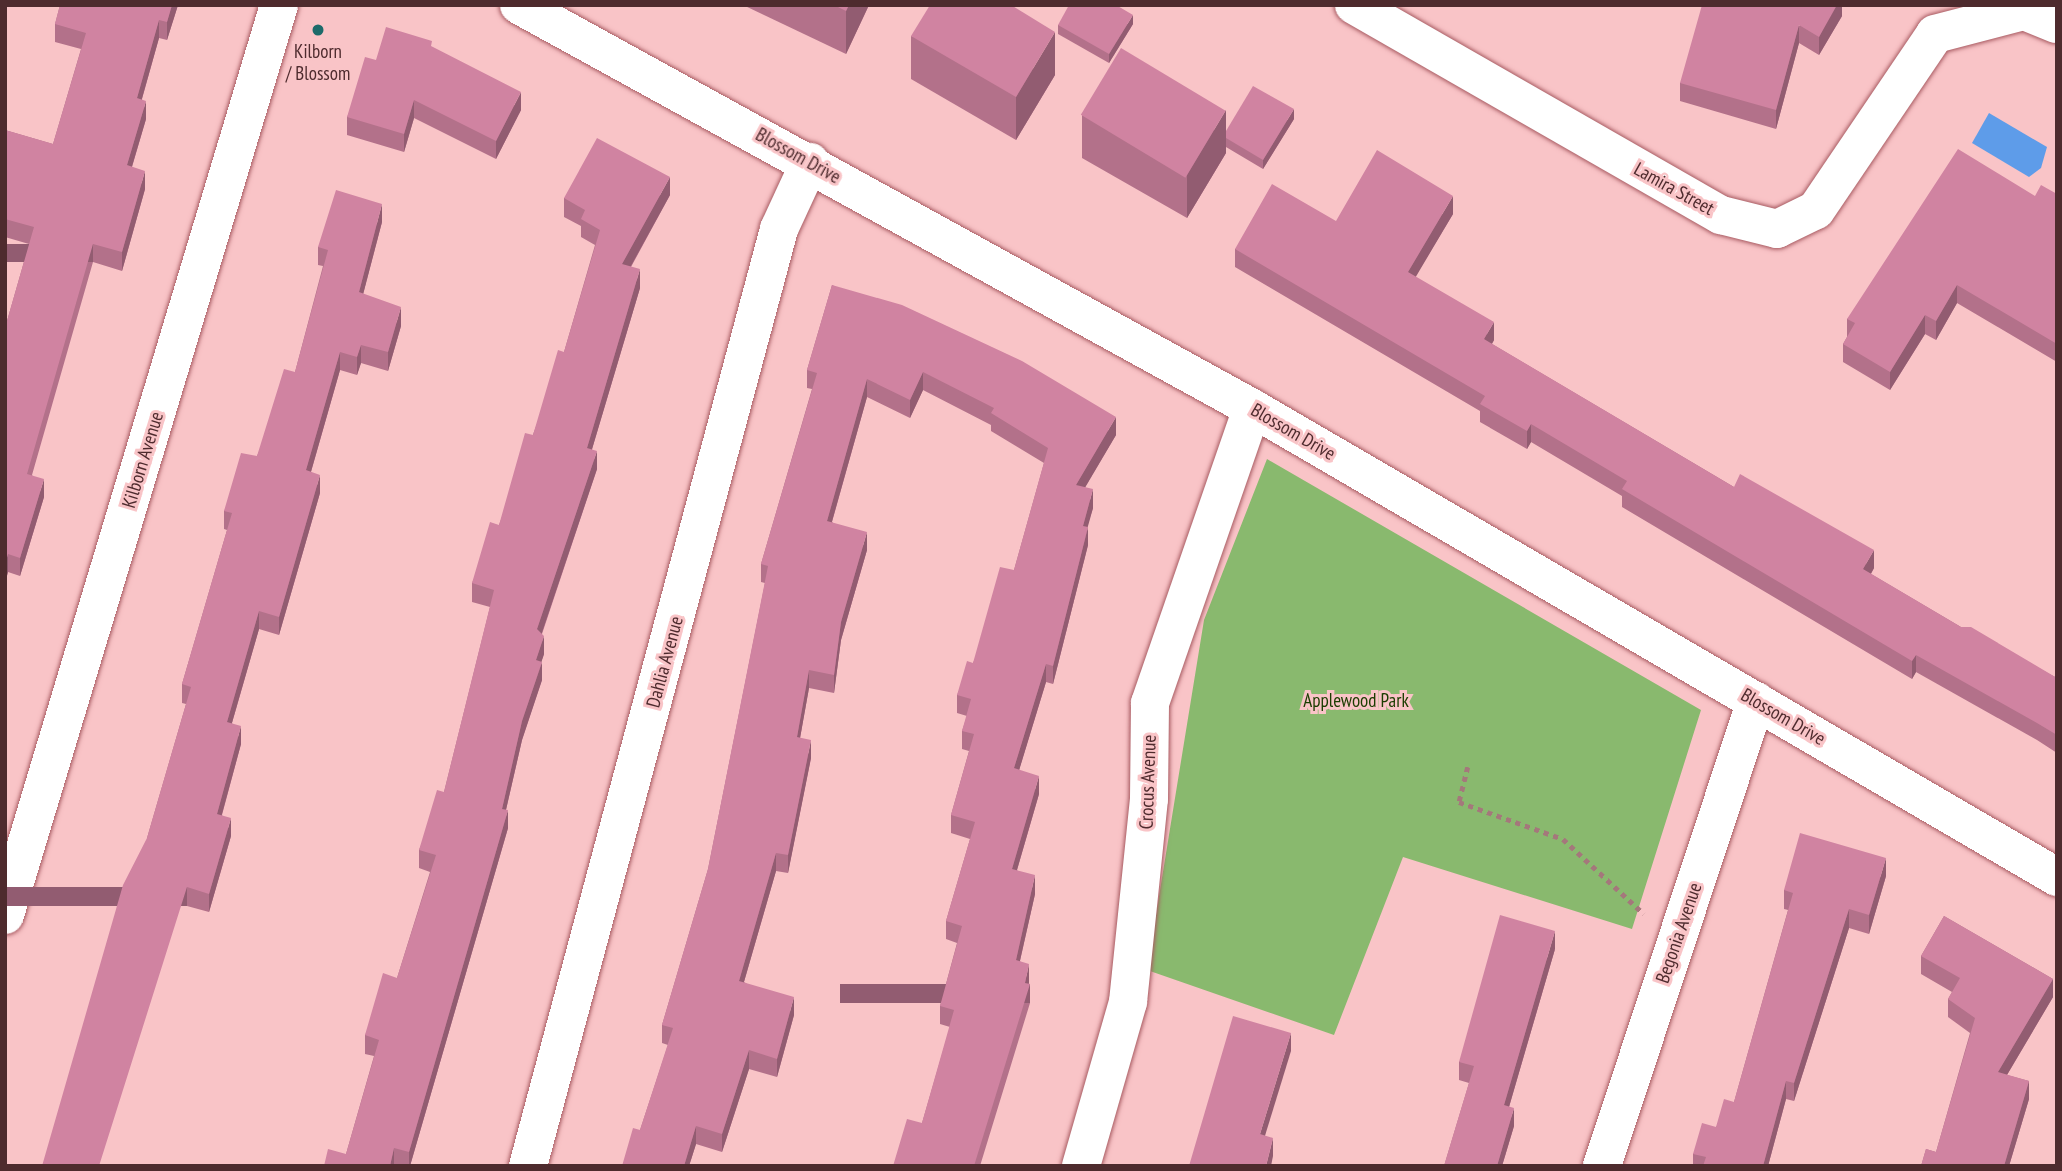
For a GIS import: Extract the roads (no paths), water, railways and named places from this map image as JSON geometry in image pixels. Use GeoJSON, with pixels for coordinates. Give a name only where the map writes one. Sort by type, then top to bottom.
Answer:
{"type":"FeatureCollection","features":[{"type":"Feature","properties":{"kind":"street","name":"Kilborn Avenue"},"geometry":{"type":"LineString","coordinates":[[5,915],[279,5]]}},
{"type":"Feature","properties":{"kind":"street","name":"Blossom Drive"},"geometry":{"type":"LineString","coordinates":[[519,5],[810,162],[1252,408],[2057,877]]}},
{"type":"Feature","properties":{"kind":"street","name":"Lamira Street"},"geometry":{"type":"LineString","coordinates":[[1354,5],[1721,215],[1777,229],[1816,210],[1935,34],[2024,11],[2057,24]]}},
{"type":"Feature","properties":{"kind":"street","name":"Dahlia Avenue"},"geometry":{"type":"LineString","coordinates":[[528,1166],[779,229],[810,162]]}},
{"type":"Feature","properties":{"kind":"street","name":"Crocus Avenue"},"geometry":{"type":"LineString","coordinates":[[1081,1166],[1128,1002],[1149,799],[1150,703],[1252,408]]}},
{"type":"Feature","properties":{"kind":"street","name":"Begonia Avenue"},"geometry":{"type":"LineString","coordinates":[[1602,1166],[1756,701]]}},
{"type":"Feature","properties":{"kind":"water"},"geometry":{"type":"Polygon","coordinates":[[[1989,113],[2047,147],[2041,168],[2029,177],[1972,143],[1989,113]]]}},
{"type":"Feature","properties":{"kind":"place","name":"Kilborn / Blossom"},"geometry":{"type":"Point","coordinates":[318,30]}},
{"type":"Feature","properties":{"kind":"park label","name":"Applewood Park"},"geometry":{"type":"Point","coordinates":[1356,701]}}]}
